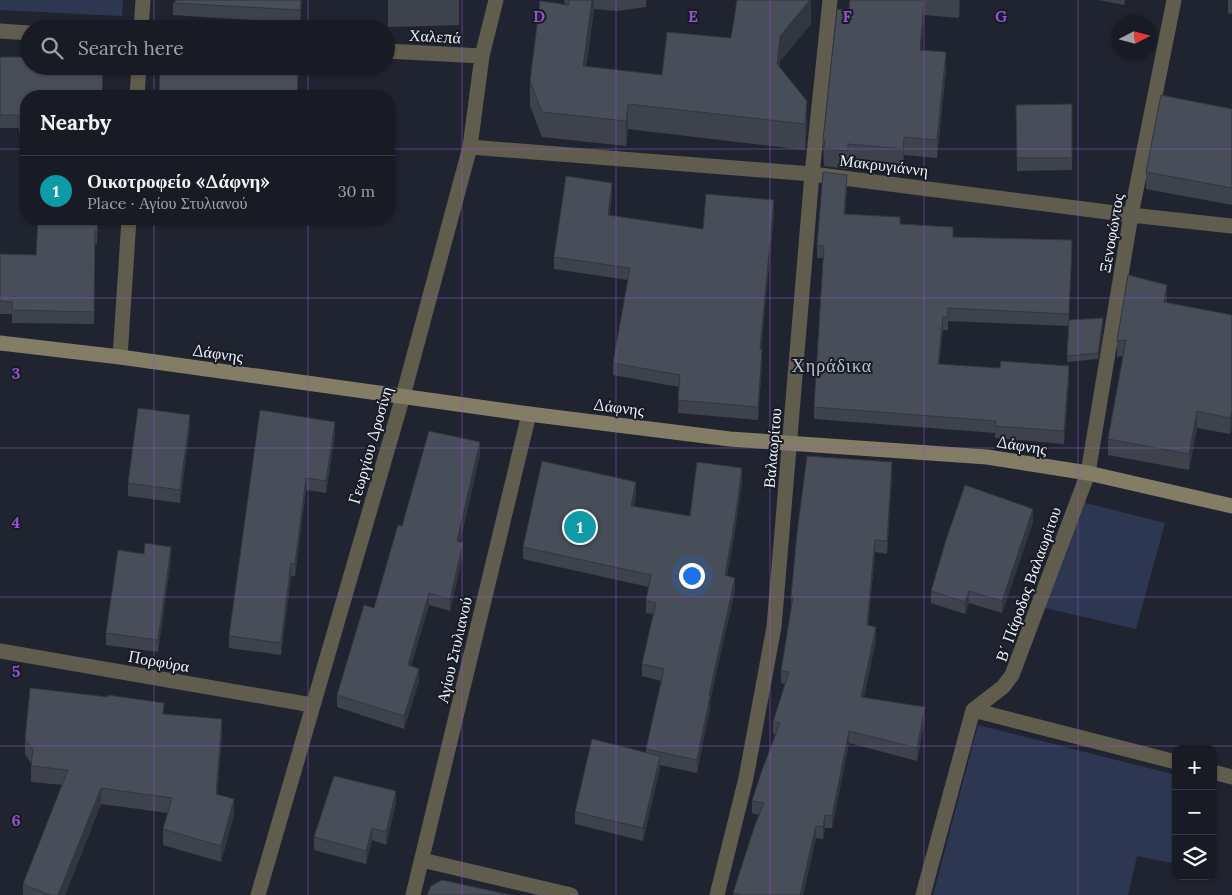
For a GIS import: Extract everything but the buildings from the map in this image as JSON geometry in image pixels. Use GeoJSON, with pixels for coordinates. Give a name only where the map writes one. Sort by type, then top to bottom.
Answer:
{"type":"FeatureCollection","features":[{"type":"Feature","properties":{"kind":"street"},"geometry":{"type":"LineString","coordinates":[[142,20],[143,0]]}},
{"type":"Feature","properties":{"kind":"street","name":"Γεωργίου Δροσίνη"},"geometry":{"type":"LineString","coordinates":[[258,895],[403,396],[470,147],[482,56],[496,0]]}},
{"type":"Feature","properties":{"kind":"street","name":"Βαλαωρίτου"},"geometry":{"type":"LineString","coordinates":[[717,895],[746,778],[774,627],[812,174],[830,0]]}},
{"type":"Feature","properties":{"kind":"street","name":"Ξενοφώντος"},"geometry":{"type":"LineString","coordinates":[[1088,473],[1131,215],[1174,0]]}},
{"type":"Feature","properties":{"kind":"street"},"geometry":{"type":"LineString","coordinates":[[0,31],[20,32]]}},
{"type":"Feature","properties":{"kind":"street","name":"Χαλεπά"},"geometry":{"type":"LineString","coordinates":[[395,51],[482,56]]}},
{"type":"Feature","properties":{"kind":"street"},"geometry":{"type":"LineString","coordinates":[[137,90],[138,75]]}},
{"type":"Feature","properties":{"kind":"street","name":"Μακρυγιάννη"},"geometry":{"type":"LineString","coordinates":[[470,147],[812,174],[1232,226]]}},
{"type":"Feature","properties":{"kind":"street"},"geometry":{"type":"LineString","coordinates":[[120,357],[129,225]]}},
{"type":"Feature","properties":{"kind":"street","name":"Δάφνης"},"geometry":{"type":"LineString","coordinates":[[0,343],[120,357],[529,414],[730,439],[987,457],[1088,473],[1232,506]]}},
{"type":"Feature","properties":{"kind":"street","name":"Αγίου Στυλιανού"},"geometry":{"type":"LineString","coordinates":[[413,895],[529,414]]}},
{"type":"Feature","properties":{"kind":"street","name":"Β΄ Πάροδος Βαλαωρίτου"},"geometry":{"type":"LineString","coordinates":[[973,710],[1003,687],[1012,675],[1088,473]]}},
{"type":"Feature","properties":{"kind":"street","name":"Πορφύρα"},"geometry":{"type":"LineString","coordinates":[[0,651],[312,705]]}},
{"type":"Feature","properties":{"kind":"street"},"geometry":{"type":"LineString","coordinates":[[923,895],[973,710],[1172,761]]}},
{"type":"Feature","properties":{"kind":"street"},"geometry":{"type":"LineString","coordinates":[[1217,773],[1232,777]]}},
{"type":"Feature","properties":{"kind":"street"},"geometry":{"type":"LineString","coordinates":[[422,860],[570,895]]}},
{"type":"Feature","properties":{"kind":"shaded area"},"geometry":{"type":"Polygon","coordinates":[[[0,0],[123,0],[122,16],[0,10],[0,0]]]}},
{"type":"Feature","properties":{"kind":"shaded area"},"geometry":{"type":"Polygon","coordinates":[[[1082,502],[1165,523],[1136,629],[1045,608],[1082,502]]]}},
{"type":"Feature","properties":{"kind":"shaded area"},"geometry":{"type":"Polygon","coordinates":[[[978,725],[1172,774],[1172,863],[1137,856],[1128,895],[933,895],[978,725]]]}},
{"type":"Feature","properties":{"kind":"place","name":"Οικοτροφείο «Δάφνη»"},"geometry":{"type":"Point","coordinates":[580,527]}},
{"type":"Feature","properties":{"kind":"district","name":"Χηράδικα"},"geometry":{"type":"Point","coordinates":[832,366]}}]}
